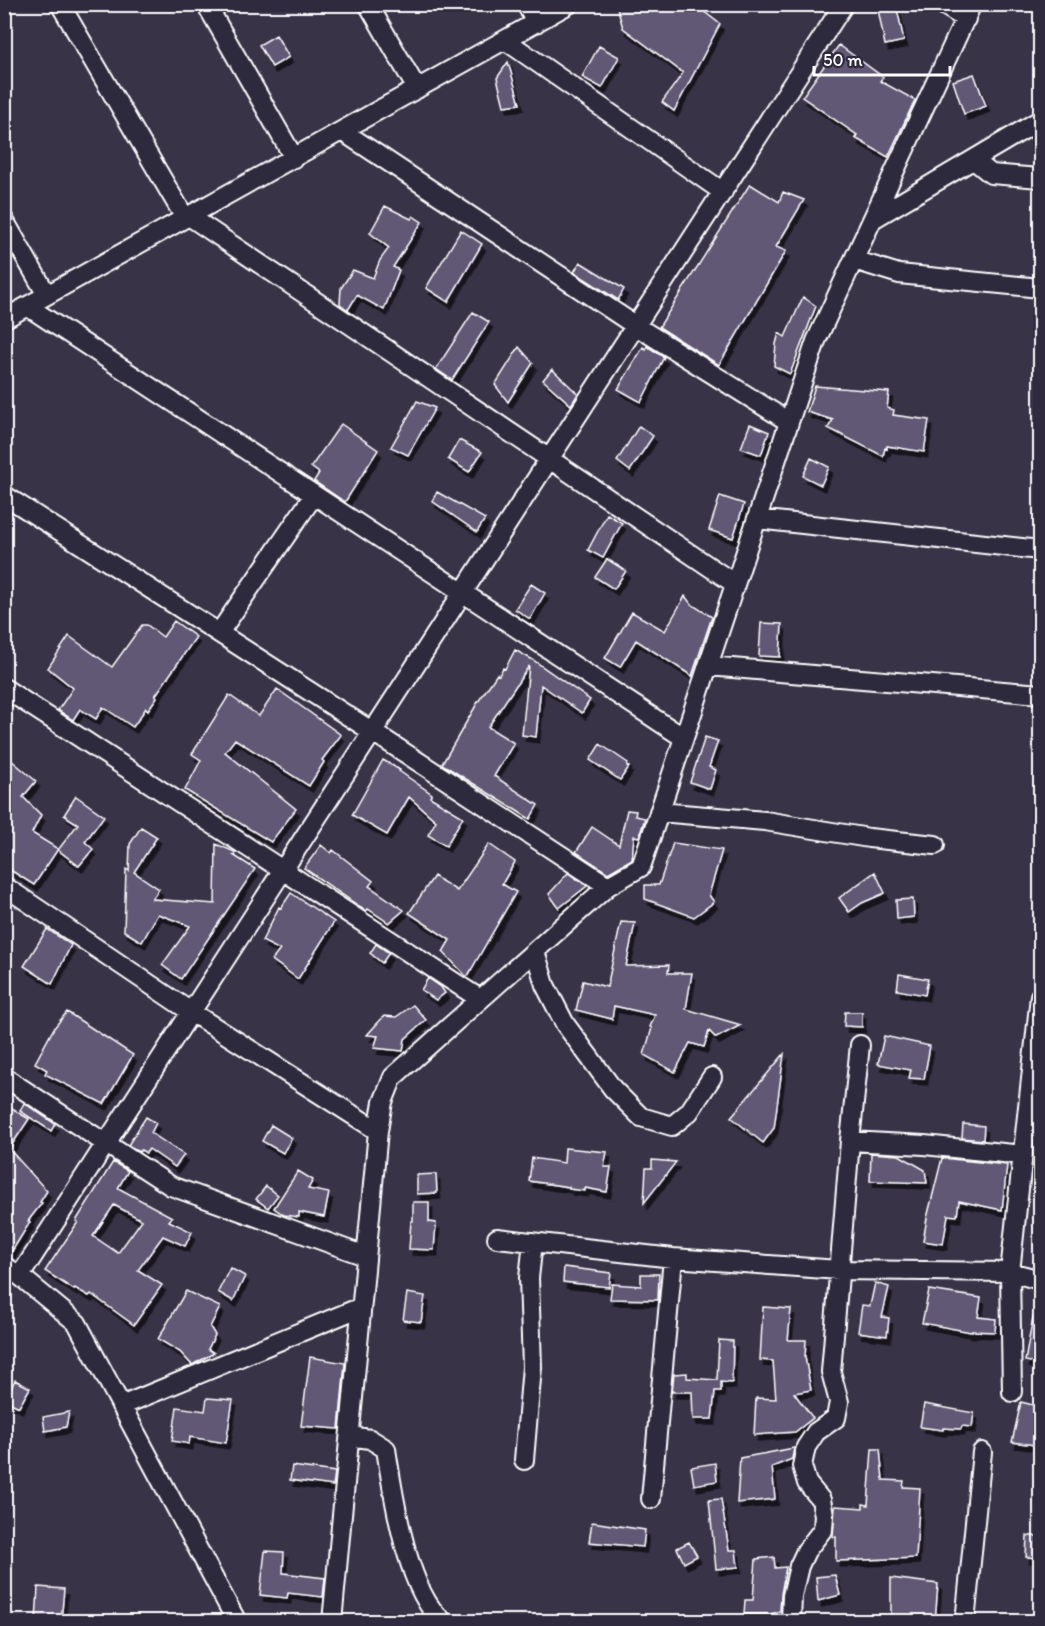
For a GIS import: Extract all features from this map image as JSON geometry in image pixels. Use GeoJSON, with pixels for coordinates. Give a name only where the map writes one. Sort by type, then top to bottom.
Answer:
{"type":"FeatureCollection","features":[{"type":"Feature","properties":{"kind":"street"},"geometry":{"type":"LineString","coordinates":[[60,4],[187,217],[735,584]]}},
{"type":"Feature","properties":{"kind":"street"},"geometry":{"type":"LineString","coordinates":[[206,4],[294,158]]}},
{"type":"Feature","properties":{"kind":"street"},"geometry":{"type":"LineString","coordinates":[[368,4],[417,89]]}},
{"type":"Feature","properties":{"kind":"street"},"geometry":{"type":"LineString","coordinates":[[526,4],[537,23]]}},
{"type":"Feature","properties":{"kind":"street"},"geometry":{"type":"LineString","coordinates":[[4,319],[569,4]]}},
{"type":"Feature","properties":{"kind":"street"},"geometry":{"type":"LineString","coordinates":[[20,1276],[844,4]]}},
{"type":"Feature","properties":{"kind":"street"},"geometry":{"type":"LineString","coordinates":[[332,1622],[365,1256],[383,1102],[393,1077],[608,886],[641,867],[816,341],[969,12],[942,4]]}},
{"type":"Feature","properties":{"kind":"street"},"geometry":{"type":"LineString","coordinates":[[506,40],[723,192]]}},
{"type":"Feature","properties":{"kind":"street"},"geometry":{"type":"LineString","coordinates":[[873,219],[1041,120]]}},
{"type":"Feature","properties":{"kind":"street"},"geometry":{"type":"LineString","coordinates":[[342,131],[636,326],[789,422]]}},
{"type":"Feature","properties":{"kind":"street"},"geometry":{"type":"LineString","coordinates":[[974,160],[991,174],[1041,178]]}},
{"type":"Feature","properties":{"kind":"street"},"geometry":{"type":"LineString","coordinates":[[4,220],[47,295]]}},
{"type":"Feature","properties":{"kind":"street"},"geometry":{"type":"LineString","coordinates":[[854,260],[899,274],[1041,288]]}},
{"type":"Feature","properties":{"kind":"street"},"geometry":{"type":"LineString","coordinates":[[27,306],[684,738]]}},
{"type":"Feature","properties":{"kind":"street"},"geometry":{"type":"LineString","coordinates":[[4,495],[608,886]]}},
{"type":"Feature","properties":{"kind":"street"},"geometry":{"type":"LineString","coordinates":[[219,633],[314,495]]}},
{"type":"Feature","properties":{"kind":"street"},"geometry":{"type":"LineString","coordinates":[[757,519],[1041,549]]}},
{"type":"Feature","properties":{"kind":"street"},"geometry":{"type":"LineString","coordinates":[[708,666],[1041,694]]}},
{"type":"Feature","properties":{"kind":"street"},"geometry":{"type":"LineString","coordinates":[[4,688],[480,999]]}},
{"type":"Feature","properties":{"kind":"street"},"geometry":{"type":"LineString","coordinates":[[659,813],[765,821],[870,838],[935,845]]}},
{"type":"Feature","properties":{"kind":"street"},"geometry":{"type":"LineString","coordinates":[[4,886],[191,1012],[378,1131]]}},
{"type":"Feature","properties":{"kind":"street"},"geometry":{"type":"LineString","coordinates":[[535,951],[545,986],[565,1024],[613,1089],[641,1117],[672,1126],[689,1112],[712,1077]]}},
{"type":"Feature","properties":{"kind":"street"},"geometry":{"type":"LineString","coordinates":[[1012,1392],[1010,1272],[1040,999]]}},
{"type":"Feature","properties":{"kind":"street"},"geometry":{"type":"LineString","coordinates":[[790,1622],[792,1596],[799,1566],[806,1551],[823,1529],[824,1515],[821,1500],[807,1484],[802,1466],[806,1447],[816,1432],[836,1418],[839,1402],[831,1372],[860,1045]]}},
{"type":"Feature","properties":{"kind":"street"},"geometry":{"type":"LineString","coordinates":[[4,1077],[171,1186],[365,1256]]}},
{"type":"Feature","properties":{"kind":"street"},"geometry":{"type":"LineString","coordinates":[[850,1141],[924,1145],[1023,1155]]}},
{"type":"Feature","properties":{"kind":"street"},"geometry":{"type":"LineString","coordinates":[[497,1238],[673,1258],[839,1270],[1010,1272],[1041,1280]]}},
{"type":"Feature","properties":{"kind":"street"},"geometry":{"type":"LineString","coordinates":[[524,1460],[532,1367],[529,1278],[533,1242]]}},
{"type":"Feature","properties":{"kind":"street"},"geometry":{"type":"LineString","coordinates":[[651,1499],[673,1258]]}},
{"type":"Feature","properties":{"kind":"street"},"geometry":{"type":"LineString","coordinates":[[4,1266],[20,1276],[77,1323],[237,1622]]}},
{"type":"Feature","properties":{"kind":"street"},"geometry":{"type":"LineString","coordinates":[[121,1406],[361,1307]]}},
{"type":"Feature","properties":{"kind":"street"},"geometry":{"type":"LineString","coordinates":[[350,1436],[370,1439],[386,1449],[396,1512],[419,1590],[444,1622]]}},
{"type":"Feature","properties":{"kind":"street"},"geometry":{"type":"LineString","coordinates":[[965,1622],[982,1452]]}},
{"type":"Feature","properties":{"kind":"building"},"geometry":{"type":"Polygon","coordinates":[[[616,4],[694,4],[720,24],[674,111],[662,102],[683,73],[623,28],[616,4]]]}},
{"type":"Feature","properties":{"kind":"building"},"geometry":{"type":"Polygon","coordinates":[[[877,4],[896,4],[904,41],[885,45],[877,4]]]}},
{"type":"Feature","properties":{"kind":"building"},"geometry":{"type":"Polygon","coordinates":[[[276,35],[289,57],[272,67],[259,45],[276,35]]]}},
{"type":"Feature","properties":{"kind":"building"},"geometry":{"type":"Polygon","coordinates":[[[839,45],[883,77],[880,81],[915,100],[888,157],[855,138],[857,135],[802,97],[839,45]]]}},
{"type":"Feature","properties":{"kind":"building"},"geometry":{"type":"Polygon","coordinates":[[[599,46],[619,57],[602,88],[582,77],[599,46]]]}},
{"type":"Feature","properties":{"kind":"building"},"geometry":{"type":"Polygon","coordinates":[[[508,62],[520,104],[504,106],[497,78],[508,62]]]}},
{"type":"Feature","properties":{"kind":"building"},"geometry":{"type":"Polygon","coordinates":[[[974,74],[986,106],[964,114],[953,81],[974,74]]]}},
{"type":"Feature","properties":{"kind":"building"},"geometry":{"type":"Polygon","coordinates":[[[750,184],[779,202],[783,192],[804,200],[776,247],[786,251],[719,365],[659,327],[750,184]]]}},
{"type":"Feature","properties":{"kind":"building"},"geometry":{"type":"Polygon","coordinates":[[[385,206],[411,219],[413,216],[422,222],[393,267],[399,270],[384,310],[357,295],[348,310],[340,304],[341,288],[353,270],[373,278],[380,260],[389,248],[370,233],[385,206]]]}},
{"type":"Feature","properties":{"kind":"building"},"geometry":{"type":"Polygon","coordinates":[[[461,230],[482,244],[448,302],[426,288],[461,230]]]}},
{"type":"Feature","properties":{"kind":"building"},"geometry":{"type":"Polygon","coordinates":[[[580,262],[624,289],[618,300],[574,272],[580,262]]]}},
{"type":"Feature","properties":{"kind":"building"},"geometry":{"type":"Polygon","coordinates":[[[803,297],[816,306],[790,374],[774,366],[776,344],[779,333],[785,337],[803,297]]]}},
{"type":"Feature","properties":{"kind":"building"},"geometry":{"type":"Polygon","coordinates":[[[473,312],[489,322],[452,380],[436,369],[473,312]]]}},
{"type":"Feature","properties":{"kind":"building"},"geometry":{"type":"Polygon","coordinates":[[[647,346],[664,357],[641,402],[618,389],[643,347],[646,349],[647,346]]]}},
{"type":"Feature","properties":{"kind":"building"},"geometry":{"type":"Polygon","coordinates":[[[519,347],[533,363],[508,402],[495,385],[519,347]]]}},
{"type":"Feature","properties":{"kind":"building"},"geometry":{"type":"Polygon","coordinates":[[[552,369],[578,394],[571,405],[543,380],[552,369]]]}},
{"type":"Feature","properties":{"kind":"building"},"geometry":{"type":"Polygon","coordinates":[[[815,386],[889,392],[887,408],[894,410],[893,415],[929,420],[924,452],[887,446],[883,456],[828,428],[833,420],[807,412],[815,386]]]}},
{"type":"Feature","properties":{"kind":"building"},"geometry":{"type":"Polygon","coordinates":[[[417,401],[435,408],[408,455],[391,447],[417,401]]]}},
{"type":"Feature","properties":{"kind":"building"},"geometry":{"type":"Polygon","coordinates":[[[341,424],[378,450],[345,502],[314,481],[319,473],[311,467],[341,424]]]}},
{"type":"Feature","properties":{"kind":"building"},"geometry":{"type":"Polygon","coordinates":[[[750,424],[769,432],[761,455],[741,448],[750,424]]]}},
{"type":"Feature","properties":{"kind":"building"},"geometry":{"type":"Polygon","coordinates":[[[639,426],[653,436],[630,471],[617,461],[639,426]]]}},
{"type":"Feature","properties":{"kind":"building"},"geometry":{"type":"Polygon","coordinates":[[[459,440],[482,452],[469,472],[448,459],[459,440]]]}},
{"type":"Feature","properties":{"kind":"building"},"geometry":{"type":"Polygon","coordinates":[[[811,458],[829,467],[821,485],[803,476],[811,458]]]}},
{"type":"Feature","properties":{"kind":"building"},"geometry":{"type":"Polygon","coordinates":[[[437,492],[485,519],[477,532],[432,501],[437,492]]]}},
{"type":"Feature","properties":{"kind":"building"},"geometry":{"type":"Polygon","coordinates":[[[720,496],[744,504],[733,538],[709,530],[720,496]]]}},
{"type":"Feature","properties":{"kind":"building"},"geometry":{"type":"Polygon","coordinates":[[[607,514],[622,523],[603,558],[588,550],[607,514]]]}},
{"type":"Feature","properties":{"kind":"building"},"geometry":{"type":"Polygon","coordinates":[[[607,559],[626,571],[614,589],[595,577],[607,559]]]}},
{"type":"Feature","properties":{"kind":"building"},"geometry":{"type":"Polygon","coordinates":[[[531,584],[545,593],[530,619],[515,609],[531,584]]]}},
{"type":"Feature","properties":{"kind":"building"},"geometry":{"type":"Polygon","coordinates":[[[685,596],[691,604],[712,617],[692,676],[636,640],[620,667],[605,658],[632,612],[665,631],[685,596]]]}},
{"type":"Feature","properties":{"kind":"building"},"geometry":{"type":"Polygon","coordinates":[[[174,621],[196,637],[155,696],[157,697],[148,710],[146,708],[133,727],[103,707],[96,719],[80,709],[73,720],[58,710],[73,688],[48,668],[69,636],[112,667],[142,625],[147,625],[163,637],[174,621]]]}},
{"type":"Feature","properties":{"kind":"building"},"geometry":{"type":"Polygon","coordinates":[[[761,623],[782,624],[780,657],[759,656],[761,623]]]}},
{"type":"Feature","properties":{"kind":"building"},"geometry":{"type":"Polygon","coordinates":[[[515,650],[590,700],[582,713],[541,685],[536,737],[522,735],[529,666],[488,727],[514,743],[494,776],[538,805],[530,819],[442,764],[478,702],[497,674],[499,675],[503,668],[505,669],[515,650]]]}},
{"type":"Feature","properties":{"kind":"building"},"geometry":{"type":"Polygon","coordinates":[[[277,689],[341,735],[322,760],[324,762],[309,786],[235,739],[225,752],[296,809],[271,842],[185,790],[201,760],[192,754],[229,695],[259,716],[277,689]]]}},
{"type":"Feature","properties":{"kind":"building"},"geometry":{"type":"Polygon","coordinates":[[[705,737],[718,741],[709,767],[716,770],[710,789],[690,782],[705,737]]]}},
{"type":"Feature","properties":{"kind":"building"},"geometry":{"type":"Polygon","coordinates":[[[600,744],[628,763],[629,767],[620,780],[590,760],[600,744]]]}},
{"type":"Feature","properties":{"kind":"building"},"geometry":{"type":"Polygon","coordinates":[[[4,754],[36,781],[23,797],[41,815],[32,833],[58,849],[34,885],[4,866],[4,754]]]}},
{"type":"Feature","properties":{"kind":"building"},"geometry":{"type":"Polygon","coordinates":[[[383,760],[432,794],[430,797],[463,817],[446,846],[428,835],[436,821],[409,797],[387,835],[352,815],[383,760]]]}},
{"type":"Feature","properties":{"kind":"building"},"geometry":{"type":"Polygon","coordinates":[[[76,796],[104,816],[85,842],[93,849],[79,866],[58,850],[78,824],[64,815],[76,796]]]}},
{"type":"Feature","properties":{"kind":"building"},"geometry":{"type":"Polygon","coordinates":[[[627,810],[636,811],[635,816],[645,818],[639,837],[634,836],[632,859],[608,873],[576,852],[592,827],[619,845],[627,810]]]}},
{"type":"Feature","properties":{"kind":"building"},"geometry":{"type":"Polygon","coordinates":[[[141,827],[157,837],[134,872],[159,889],[152,899],[215,904],[216,844],[235,852],[233,855],[255,869],[181,979],[162,965],[190,926],[158,914],[142,942],[124,931],[126,869],[129,871],[130,844],[141,827]]]}},
{"type":"Feature","properties":{"kind":"building"},"geometry":{"type":"Polygon","coordinates":[[[673,843],[722,850],[709,895],[714,902],[694,917],[645,899],[645,885],[659,885],[673,843]]]}},
{"type":"Feature","properties":{"kind":"building"},"geometry":{"type":"Polygon","coordinates":[[[489,844],[515,862],[502,884],[516,892],[467,977],[443,952],[450,940],[409,913],[434,876],[457,891],[489,844]]]}},
{"type":"Feature","properties":{"kind":"building"},"geometry":{"type":"Polygon","coordinates":[[[321,845],[331,853],[333,850],[373,881],[369,886],[404,910],[389,923],[368,909],[366,911],[304,868],[321,845]]]}},
{"type":"Feature","properties":{"kind":"building"},"geometry":{"type":"Polygon","coordinates":[[[875,872],[885,893],[862,903],[849,912],[839,898],[875,872]]]}},
{"type":"Feature","properties":{"kind":"building"},"geometry":{"type":"Polygon","coordinates":[[[568,873],[587,886],[559,908],[549,894],[568,873]]]}},
{"type":"Feature","properties":{"kind":"building"},"geometry":{"type":"Polygon","coordinates":[[[291,893],[334,922],[298,979],[272,960],[280,950],[262,941],[279,907],[281,908],[291,893]]]}},
{"type":"Feature","properties":{"kind":"building"},"geometry":{"type":"Polygon","coordinates":[[[913,899],[914,917],[897,919],[896,900],[913,899]]]}},
{"type":"Feature","properties":{"kind":"building"},"geometry":{"type":"Polygon","coordinates":[[[621,922],[635,923],[626,966],[669,965],[668,973],[692,973],[686,1009],[741,1025],[716,1038],[709,1031],[704,1047],[690,1043],[675,1072],[644,1055],[655,1015],[614,1006],[612,1019],[576,1010],[583,981],[607,987],[621,922]]]}},
{"type":"Feature","properties":{"kind":"building"},"geometry":{"type":"Polygon","coordinates":[[[47,929],[71,945],[52,984],[24,966],[47,929]]]}},
{"type":"Feature","properties":{"kind":"building"},"geometry":{"type":"Polygon","coordinates":[[[376,944],[389,953],[382,963],[370,953],[376,944]]]}},
{"type":"Feature","properties":{"kind":"building"},"geometry":{"type":"Polygon","coordinates":[[[899,974],[928,979],[925,995],[897,990],[899,974]]]}},
{"type":"Feature","properties":{"kind":"building"},"geometry":{"type":"Polygon","coordinates":[[[428,978],[441,987],[445,993],[436,1000],[421,990],[428,978]]]}},
{"type":"Feature","properties":{"kind":"building"},"geometry":{"type":"Polygon","coordinates":[[[413,1005],[426,1020],[405,1039],[403,1051],[374,1048],[378,1036],[367,1035],[384,1016],[396,1017],[413,1005]]]}},
{"type":"Feature","properties":{"kind":"building"},"geometry":{"type":"Polygon","coordinates":[[[67,1012],[133,1055],[104,1104],[45,1074],[47,1070],[35,1063],[54,1028],[67,1012]]]}},
{"type":"Feature","properties":{"kind":"building"},"geometry":{"type":"Polygon","coordinates":[[[845,1012],[862,1012],[862,1027],[844,1026],[845,1012]]]}},
{"type":"Feature","properties":{"kind":"building"},"geometry":{"type":"Polygon","coordinates":[[[884,1036],[930,1046],[924,1079],[909,1078],[911,1070],[878,1064],[884,1036]]]}},
{"type":"Feature","properties":{"kind":"building"},"geometry":{"type":"Polygon","coordinates":[[[784,1054],[774,1128],[763,1143],[731,1117],[784,1054]]]}},
{"type":"Feature","properties":{"kind":"building"},"geometry":{"type":"Polygon","coordinates":[[[24,1103],[55,1124],[51,1131],[20,1111],[24,1103]]]}},
{"type":"Feature","properties":{"kind":"building"},"geometry":{"type":"Polygon","coordinates":[[[9,1107],[29,1119],[9,1149],[47,1191],[9,1256],[4,1255],[4,1115],[9,1107]]]}},
{"type":"Feature","properties":{"kind":"building"},"geometry":{"type":"Polygon","coordinates":[[[146,1117],[156,1123],[151,1133],[184,1155],[175,1167],[149,1149],[146,1153],[141,1150],[139,1152],[128,1145],[146,1117]]]}},
{"type":"Feature","properties":{"kind":"building"},"geometry":{"type":"Polygon","coordinates":[[[963,1124],[984,1126],[983,1140],[962,1138],[963,1124]]]}},
{"type":"Feature","properties":{"kind":"building"},"geometry":{"type":"Polygon","coordinates":[[[271,1125],[292,1138],[283,1153],[262,1141],[271,1125]]]}},
{"type":"Feature","properties":{"kind":"building"},"geometry":{"type":"Polygon","coordinates":[[[565,1148],[607,1152],[604,1167],[611,1167],[607,1192],[585,1188],[585,1191],[569,1189],[569,1187],[529,1181],[532,1158],[564,1163],[565,1148]]]}},
{"type":"Feature","properties":{"kind":"building"},"geometry":{"type":"Polygon","coordinates":[[[871,1153],[899,1155],[925,1170],[927,1183],[870,1181],[871,1153]]]}},
{"type":"Feature","properties":{"kind":"building"},"geometry":{"type":"Polygon","coordinates":[[[942,1158],[1007,1165],[1002,1210],[959,1201],[957,1216],[948,1215],[943,1244],[923,1241],[942,1158]]]}},
{"type":"Feature","properties":{"kind":"building"},"geometry":{"type":"Polygon","coordinates":[[[652,1160],[676,1162],[644,1203],[646,1168],[652,1168],[652,1160]]]}},
{"type":"Feature","properties":{"kind":"building"},"geometry":{"type":"Polygon","coordinates":[[[113,1162],[128,1171],[118,1188],[172,1217],[169,1221],[192,1232],[185,1246],[163,1236],[138,1270],[162,1285],[134,1325],[91,1294],[89,1296],[75,1288],[74,1290],[45,1271],[78,1222],[76,1221],[113,1162]],[[114,1205],[93,1236],[118,1253],[142,1220],[114,1205]]]}},
{"type":"Feature","properties":{"kind":"building"},"geometry":{"type":"Polygon","coordinates":[[[298,1171],[313,1180],[308,1189],[329,1193],[324,1217],[299,1212],[299,1217],[284,1215],[274,1208],[298,1171]]]}},
{"type":"Feature","properties":{"kind":"building"},"geometry":{"type":"Polygon","coordinates":[[[436,1174],[437,1193],[417,1194],[417,1175],[436,1174]]]}},
{"type":"Feature","properties":{"kind":"building"},"geometry":{"type":"Polygon","coordinates":[[[266,1186],[278,1195],[268,1208],[256,1199],[266,1186]]]}},
{"type":"Feature","properties":{"kind":"building"},"geometry":{"type":"Polygon","coordinates":[[[413,1202],[429,1202],[429,1222],[436,1223],[434,1250],[409,1249],[413,1202]]]}},
{"type":"Feature","properties":{"kind":"building"},"geometry":{"type":"Polygon","coordinates":[[[564,1267],[611,1273],[609,1287],[563,1282],[564,1267]]]}},
{"type":"Feature","properties":{"kind":"building"},"geometry":{"type":"Polygon","coordinates":[[[230,1268],[245,1276],[233,1301],[218,1292],[230,1268]]]}},
{"type":"Feature","properties":{"kind":"building"},"geometry":{"type":"Polygon","coordinates":[[[641,1274],[659,1274],[658,1300],[610,1299],[612,1284],[641,1286],[641,1274]]]}},
{"type":"Feature","properties":{"kind":"building"},"geometry":{"type":"Polygon","coordinates":[[[875,1283],[889,1287],[882,1317],[889,1318],[887,1336],[858,1332],[862,1305],[870,1306],[875,1283]]]}},
{"type":"Feature","properties":{"kind":"building"},"geometry":{"type":"Polygon","coordinates":[[[929,1290],[981,1298],[978,1317],[996,1319],[995,1332],[971,1332],[922,1323],[929,1290]]]}},
{"type":"Feature","properties":{"kind":"building"},"geometry":{"type":"Polygon","coordinates":[[[186,1291],[220,1307],[210,1327],[215,1335],[208,1349],[214,1353],[192,1365],[180,1352],[158,1339],[186,1291]]]}},
{"type":"Feature","properties":{"kind":"building"},"geometry":{"type":"Polygon","coordinates":[[[407,1293],[425,1296],[421,1322],[403,1320],[407,1293]]]}},
{"type":"Feature","properties":{"kind":"building"},"geometry":{"type":"Polygon","coordinates":[[[763,1307],[791,1309],[788,1340],[806,1340],[805,1357],[811,1390],[794,1393],[813,1418],[795,1432],[754,1435],[756,1398],[776,1399],[773,1361],[760,1360],[763,1307]]]}},
{"type":"Feature","properties":{"kind":"building"},"geometry":{"type":"Polygon","coordinates":[[[1033,1317],[1041,1318],[1041,1364],[1025,1361],[1033,1317]]]}},
{"type":"Feature","properties":{"kind":"building"},"geometry":{"type":"Polygon","coordinates":[[[719,1340],[733,1341],[732,1383],[721,1382],[721,1391],[715,1391],[712,1419],[693,1419],[692,1392],[672,1392],[674,1374],[687,1373],[687,1378],[717,1380],[719,1340]]]}},
{"type":"Feature","properties":{"kind":"building"},"geometry":{"type":"Polygon","coordinates":[[[310,1357],[345,1363],[339,1429],[301,1426],[310,1357]]]}},
{"type":"Feature","properties":{"kind":"building"},"geometry":{"type":"Polygon","coordinates":[[[15,1380],[30,1388],[19,1407],[5,1400],[15,1380]]]}},
{"type":"Feature","properties":{"kind":"building"},"geometry":{"type":"Polygon","coordinates":[[[207,1398],[233,1400],[226,1443],[190,1437],[189,1444],[172,1441],[177,1407],[205,1411],[207,1398]]]}},
{"type":"Feature","properties":{"kind":"building"},"geometry":{"type":"Polygon","coordinates":[[[1021,1402],[1041,1407],[1035,1445],[1012,1442],[1021,1402]]]}},
{"type":"Feature","properties":{"kind":"building"},"geometry":{"type":"Polygon","coordinates":[[[924,1404],[974,1413],[972,1427],[962,1426],[961,1429],[943,1428],[943,1430],[920,1427],[924,1404]]]}},
{"type":"Feature","properties":{"kind":"building"},"geometry":{"type":"Polygon","coordinates":[[[69,1412],[66,1427],[45,1431],[43,1417],[69,1412]]]}},
{"type":"Feature","properties":{"kind":"building"},"geometry":{"type":"Polygon","coordinates":[[[794,1448],[792,1459],[772,1467],[775,1499],[737,1503],[740,1458],[794,1448]]]}},
{"type":"Feature","properties":{"kind":"building"},"geometry":{"type":"Polygon","coordinates":[[[872,1449],[880,1449],[883,1480],[904,1481],[903,1487],[920,1488],[916,1558],[836,1561],[836,1537],[833,1537],[835,1506],[863,1508],[863,1504],[868,1505],[872,1449]]]}},
{"type":"Feature","properties":{"kind":"building"},"geometry":{"type":"Polygon","coordinates":[[[715,1463],[717,1481],[694,1485],[691,1467],[715,1463]]]}},
{"type":"Feature","properties":{"kind":"building"},"geometry":{"type":"Polygon","coordinates":[[[292,1466],[335,1472],[333,1486],[290,1480],[292,1466]]]}},
{"type":"Feature","properties":{"kind":"building"},"geometry":{"type":"Polygon","coordinates":[[[721,1499],[729,1550],[736,1550],[738,1567],[716,1569],[709,1500],[721,1499]]]}},
{"type":"Feature","properties":{"kind":"building"},"geometry":{"type":"Polygon","coordinates":[[[592,1522],[645,1530],[643,1547],[589,1542],[592,1522]]]}},
{"type":"Feature","properties":{"kind":"building"},"geometry":{"type":"Polygon","coordinates":[[[1027,1536],[1041,1536],[1041,1558],[1026,1557],[1027,1536]]]}},
{"type":"Feature","properties":{"kind":"building"},"geometry":{"type":"Polygon","coordinates":[[[689,1542],[697,1556],[684,1563],[677,1548],[689,1542]]]}},
{"type":"Feature","properties":{"kind":"building"},"geometry":{"type":"Polygon","coordinates":[[[265,1551],[284,1552],[283,1573],[325,1578],[323,1597],[288,1593],[287,1598],[260,1595],[265,1551]]]}},
{"type":"Feature","properties":{"kind":"building"},"geometry":{"type":"Polygon","coordinates":[[[774,1557],[775,1568],[786,1567],[780,1611],[771,1614],[744,1614],[745,1600],[753,1600],[756,1559],[774,1557]]]}},
{"type":"Feature","properties":{"kind":"building"},"geometry":{"type":"Polygon","coordinates":[[[835,1575],[840,1595],[818,1601],[816,1577],[835,1575]]]}},
{"type":"Feature","properties":{"kind":"building"},"geometry":{"type":"Polygon","coordinates":[[[891,1578],[938,1584],[935,1622],[891,1622],[891,1578]]]}},
{"type":"Feature","properties":{"kind":"building"},"geometry":{"type":"Polygon","coordinates":[[[38,1587],[64,1589],[61,1622],[36,1622],[38,1587]]]}}]}
